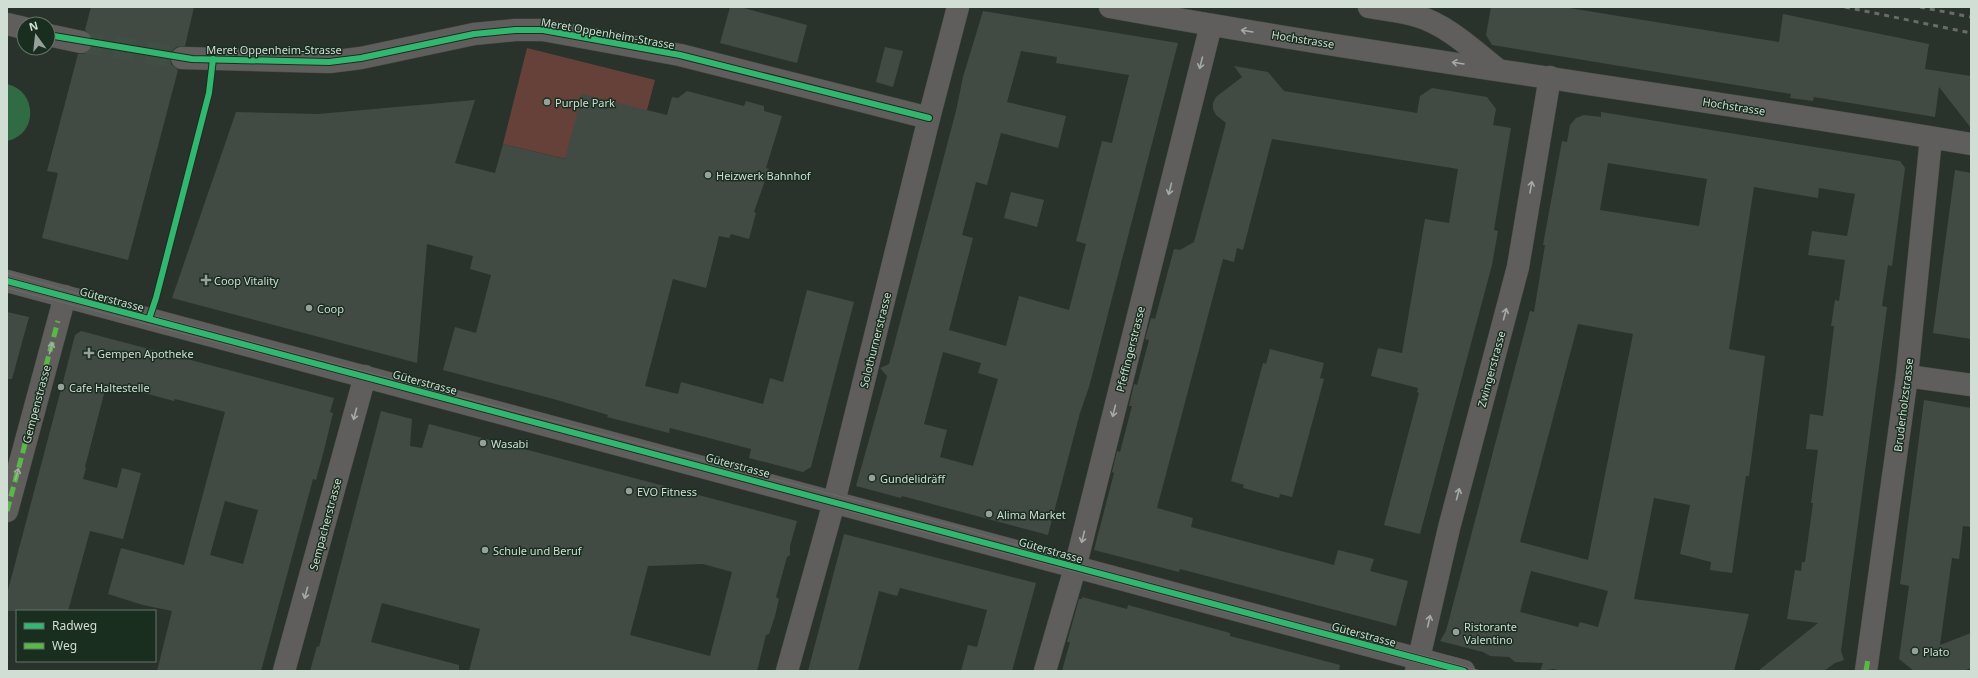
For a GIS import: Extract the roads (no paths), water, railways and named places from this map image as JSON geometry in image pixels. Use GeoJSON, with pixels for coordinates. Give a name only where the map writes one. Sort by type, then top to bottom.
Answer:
{"type":"FeatureCollection","features":[{"type":"Feature","properties":{"kind":"street","name":"Solothurnerstrasse"},"geometry":{"type":"LineString","coordinates":[[787,671],[835,501],[929,118],[958,7]]}},
{"type":"Feature","properties":{"kind":"street","name":"Hochstrasse"},"geometry":{"type":"LineString","coordinates":[[1110,7],[1211,25],[1971,144]]}},
{"type":"Feature","properties":{"kind":"street","name":"Hochstrasse"},"geometry":{"type":"LineString","coordinates":[[1369,7],[1416,15],[1427,19],[1462,42],[1497,69]]}},
{"type":"Feature","properties":{"kind":"street","name":"Pfeffingerstrasse"},"geometry":{"type":"LineString","coordinates":[[1045,671],[1075,568],[1211,25]]}},
{"type":"Feature","properties":{"kind":"street","name":"Meret Oppenheim-Strasse"},"geometry":{"type":"LineString","coordinates":[[182,58],[329,62],[361,58],[474,34],[515,30],[543,30],[680,55],[929,118]]}},
{"type":"Feature","properties":{"kind":"street"},"geometry":{"type":"LineString","coordinates":[[56,37],[81,42]]}},
{"type":"Feature","properties":{"kind":"street","name":"Zwingerstrasse"},"geometry":{"type":"LineString","coordinates":[[1418,665],[1449,528],[1518,267],[1550,77]]}},
{"type":"Feature","properties":{"kind":"street","name":"Bruderholzstrasse"},"geometry":{"type":"LineString","coordinates":[[1866,671],[1907,376],[1932,138]]}},
{"type":"Feature","properties":{"kind":"street","name":"Güterstrasse"},"geometry":{"type":"LineString","coordinates":[[7,281],[835,501],[1418,665],[1464,671]]}},
{"type":"Feature","properties":{"kind":"street","name":"Gempenstrasse"},"geometry":{"type":"LineString","coordinates":[[7,511],[65,296]]}},
{"type":"Feature","properties":{"kind":"street","name":"Sempacherstrasse"},"geometry":{"type":"LineString","coordinates":[[284,671],[365,376]]}},
{"type":"Feature","properties":{"kind":"street"},"geometry":{"type":"LineString","coordinates":[[1907,376],[1971,385]]}},
{"type":"Feature","properties":{"kind":"tunnel"},"geometry":{"type":"LineString","coordinates":[[81,42],[182,58]]}},
{"type":"Feature","properties":{"kind":"tram line"},"geometry":{"type":"LineString","coordinates":[[7,273],[151,315],[953,526],[1076,563],[1481,671]]}},
{"type":"Feature","properties":{"kind":"tram line"},"geometry":{"type":"LineString","coordinates":[[7,288],[394,388],[799,496],[880,520],[1448,671]]}},
{"type":"Feature","properties":{"kind":"railway"},"geometry":{"type":"LineString","coordinates":[[1845,7],[1971,33]]}},
{"type":"Feature","properties":{"kind":"railway"},"geometry":{"type":"LineString","coordinates":[[1920,7],[1971,17]]}},
{"type":"Feature","properties":{"kind":"place","name":"Purple Park"},"geometry":{"type":"Point","coordinates":[547,102]}},
{"type":"Feature","properties":{"kind":"place","name":"Heizwerk Bahnhof"},"geometry":{"type":"Point","coordinates":[708,175]}},
{"type":"Feature","properties":{"kind":"place","name":"Coop Vitality"},"geometry":{"type":"Point","coordinates":[206,280]}},
{"type":"Feature","properties":{"kind":"place","name":"Coop"},"geometry":{"type":"Point","coordinates":[309,308]}},
{"type":"Feature","properties":{"kind":"place","name":"Gempen Apotheke"},"geometry":{"type":"Point","coordinates":[89,353]}},
{"type":"Feature","properties":{"kind":"place","name":"Cafe Haltestelle"},"geometry":{"type":"Point","coordinates":[61,387]}},
{"type":"Feature","properties":{"kind":"place","name":"Wasabi"},"geometry":{"type":"Point","coordinates":[483,443]}},
{"type":"Feature","properties":{"kind":"place","name":"Gundelidräff"},"geometry":{"type":"Point","coordinates":[872,478]}},
{"type":"Feature","properties":{"kind":"place","name":"EVO Fitness"},"geometry":{"type":"Point","coordinates":[629,491]}},
{"type":"Feature","properties":{"kind":"place","name":"Alima Market"},"geometry":{"type":"Point","coordinates":[989,514]}},
{"type":"Feature","properties":{"kind":"place","name":"Schule und Beruf"},"geometry":{"type":"Point","coordinates":[485,550]}},
{"type":"Feature","properties":{"kind":"place","name":"Ristorante Valentino"},"geometry":{"type":"Point","coordinates":[1456,632]}},
{"type":"Feature","properties":{"kind":"place","name":"Plato"},"geometry":{"type":"Point","coordinates":[1915,651]}}]}
